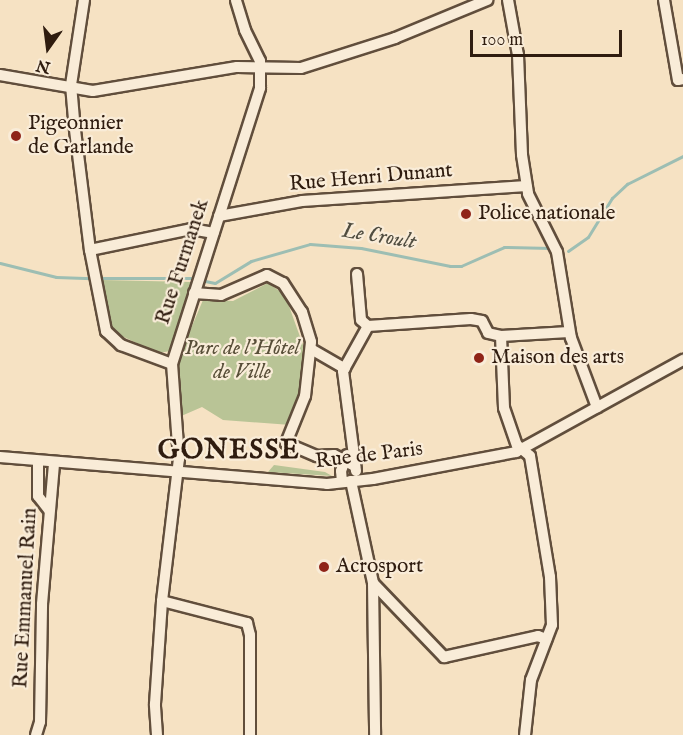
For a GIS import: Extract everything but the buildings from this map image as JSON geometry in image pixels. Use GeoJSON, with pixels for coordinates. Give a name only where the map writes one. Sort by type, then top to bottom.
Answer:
{"type":"FeatureCollection","features":[{"type":"Feature","properties":{"kind":"street"},"geometry":{"type":"LineString","coordinates":[[84,0],[71,85],[90,250],[109,336],[172,364]]}},
{"type":"Feature","properties":{"kind":"street"},"geometry":{"type":"LineString","coordinates":[[236,0],[261,67]]}},
{"type":"Feature","properties":{"kind":"street"},"geometry":{"type":"LineString","coordinates":[[0,75],[71,85],[93,91],[215,70],[261,67],[301,68],[334,60],[486,0]]}},
{"type":"Feature","properties":{"kind":"street"},"geometry":{"type":"LineString","coordinates":[[508,0],[518,54],[527,186],[557,252],[569,332],[597,407]]}},
{"type":"Feature","properties":{"kind":"street"},"geometry":{"type":"LineString","coordinates":[[664,0],[680,79]]}},
{"type":"Feature","properties":{"kind":"street","name":"Rue Furmanek"},"geometry":{"type":"LineString","coordinates":[[157,735],[155,704],[162,601],[179,459],[172,364],[258,99],[261,67]]}},
{"type":"Feature","properties":{"kind":"street","name":"Rue Henri Dunant"},"geometry":{"type":"LineString","coordinates":[[219,216],[302,201],[527,186]]}},
{"type":"Feature","properties":{"kind":"street"},"geometry":{"type":"LineString","coordinates":[[90,250],[191,229],[214,233]]}},
{"type":"Feature","properties":{"kind":"street"},"geometry":{"type":"LineString","coordinates":[[357,274],[361,320],[368,326],[471,318],[482,321],[488,333],[501,336],[569,332]]}},
{"type":"Feature","properties":{"kind":"street"},"geometry":{"type":"LineString","coordinates":[[194,293],[221,295],[263,276],[272,275],[290,291],[313,330],[305,396],[286,443],[317,456],[334,455],[350,463]]}},
{"type":"Feature","properties":{"kind":"street"},"geometry":{"type":"LineString","coordinates":[[368,326],[345,369],[343,381],[351,446],[350,481],[374,584],[375,735]]}},
{"type":"Feature","properties":{"kind":"street"},"geometry":{"type":"LineString","coordinates":[[501,336],[504,408],[514,439],[530,456],[550,578],[552,625],[529,691],[525,735]]}},
{"type":"Feature","properties":{"kind":"street"},"geometry":{"type":"LineString","coordinates":[[310,349],[345,369]]}},
{"type":"Feature","properties":{"kind":"street","name":"Rue de Paris"},"geometry":{"type":"LineString","coordinates":[[0,457],[176,473],[350,481],[453,465],[524,448],[683,360]]}},
{"type":"Feature","properties":{"kind":"street"},"geometry":{"type":"LineString","coordinates":[[38,462],[38,496],[49,510]]}},
{"type":"Feature","properties":{"kind":"street","name":"Rue Emmanuel Rain"},"geometry":{"type":"LineString","coordinates":[[36,735],[40,723],[42,604],[54,463]]}},
{"type":"Feature","properties":{"kind":"street"},"geometry":{"type":"LineString","coordinates":[[350,463],[350,481]]}},
{"type":"Feature","properties":{"kind":"street"},"geometry":{"type":"LineString","coordinates":[[374,584],[444,657],[538,636],[546,639]]}},
{"type":"Feature","properties":{"kind":"street"},"geometry":{"type":"LineString","coordinates":[[162,601],[247,623],[250,635],[250,735]]}},
{"type":"Feature","properties":{"kind":"green space"},"geometry":{"type":"Polygon","coordinates":[[[102,280],[191,282],[171,351],[158,353],[111,331],[102,280]]]}},
{"type":"Feature","properties":{"kind":"green space","name":"Parc de l'Hôtel de Ville"},"geometry":{"type":"Polygon","coordinates":[[[268,283],[285,295],[303,345],[302,383],[291,425],[223,420],[202,407],[179,417],[179,357],[203,300],[233,301],[268,283]]]}},
{"type":"Feature","properties":{"kind":"green space"},"geometry":{"type":"Polygon","coordinates":[[[274,465],[325,472],[332,476],[268,472],[274,465]]]}},
{"type":"Feature","properties":{"kind":"waterway","name":"Le Croult"},"geometry":{"type":"LineString","coordinates":[[568,251],[588,237],[612,198],[627,184],[683,156]]}},
{"type":"Feature","properties":{"kind":"waterway","name":"Le Croult"},"geometry":{"type":"LineString","coordinates":[[205,281],[215,283],[251,261],[310,244],[361,248],[450,266],[461,266],[504,247],[551,248]]}},
{"type":"Feature","properties":{"kind":"waterway","name":"Le Croult"},"geometry":{"type":"LineString","coordinates":[[0,263],[56,277],[92,278]]}},
{"type":"Feature","properties":{"kind":"waterway","name":"Le Croult"},"geometry":{"type":"LineString","coordinates":[[99,278],[193,278]]}},
{"type":"Feature","properties":{"kind":"place","name":"Pigeonnier de Garlande"},"geometry":{"type":"Point","coordinates":[16,136]}},
{"type":"Feature","properties":{"kind":"place","name":"Police nationale"},"geometry":{"type":"Point","coordinates":[466,214]}},
{"type":"Feature","properties":{"kind":"place","name":"Maison des arts"},"geometry":{"type":"Point","coordinates":[479,358]}},
{"type":"Feature","properties":{"kind":"place","name":"Acrosport"},"geometry":{"type":"Point","coordinates":[324,567]}},
{"type":"Feature","properties":{"kind":"district","name":"GONESSE"},"geometry":{"type":"Point","coordinates":[229,452]}}]}
